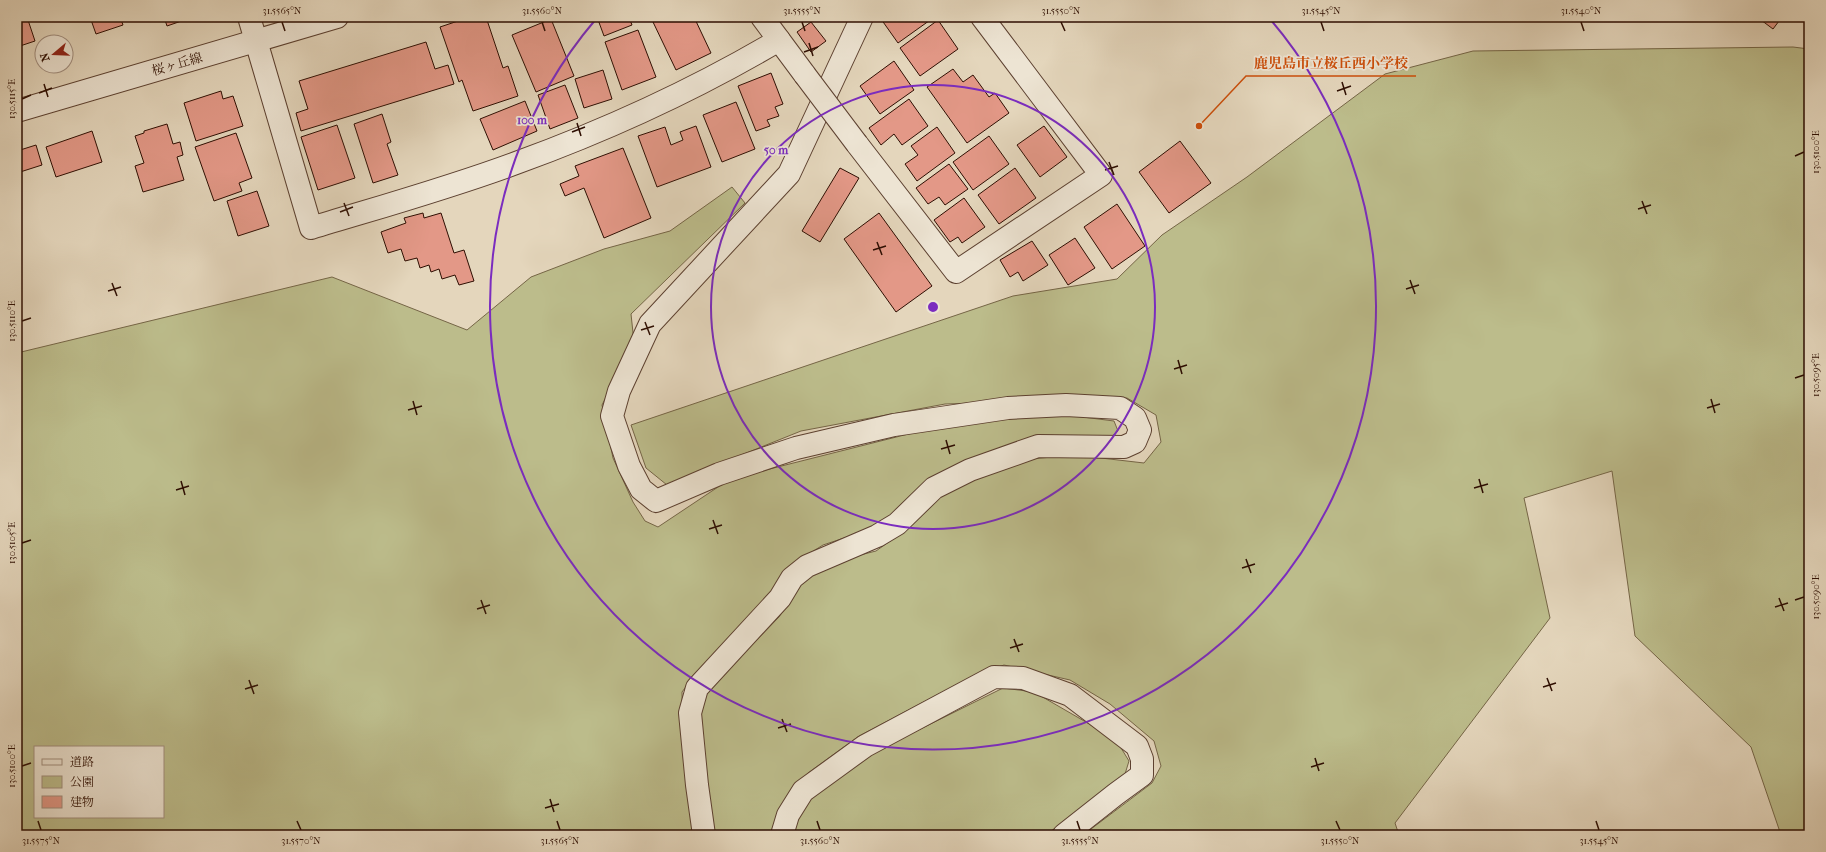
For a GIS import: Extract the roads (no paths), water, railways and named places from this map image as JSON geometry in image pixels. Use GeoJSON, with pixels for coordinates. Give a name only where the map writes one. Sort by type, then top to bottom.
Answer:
{"type":"FeatureCollection","features":[{"type":"Feature","properties":{"kind":"street"},"geometry":{"type":"LineString","coordinates":[[249,17],[312,228],[517,163],[609,126],[686,90],[779,40]]}},
{"type":"Feature","properties":{"kind":"street","name":"桜ヶ丘線"},"geometry":{"type":"LineString","coordinates":[[17,111],[337,17]]}},
{"type":"Feature","properties":{"kind":"street"},"geometry":{"type":"LineString","coordinates":[[762,17],[857,144],[956,272],[1101,175],[982,17]]}},
{"type":"Feature","properties":{"kind":"street"},"geometry":{"type":"LineString","coordinates":[[704,835],[697,785],[690,713],[698,688],[780,598],[792,578],[807,566],[877,536],[896,524],[934,488],[970,470],[1038,446],[1124,447],[1135,442],[1140,430],[1134,418],[1120,408],[1066,405],[1008,408],[894,425],[796,448],[719,474],[656,501],[641,489],[629,466],[612,416],[619,391],[650,324],[788,174],[862,17]]}},
{"type":"Feature","properties":{"kind":"street"},"geometry":{"type":"LineString","coordinates":[[782,835],[788,816],[803,791],[865,746],[994,677],[1023,678],[1070,695],[1137,746],[1142,759],[1142,775],[1064,835]]}},
{"type":"Feature","properties":{"kind":"place","name":"鹿児島市立桜丘西小学校"},"geometry":{"type":"Point","coordinates":[1199,126]}}]}
